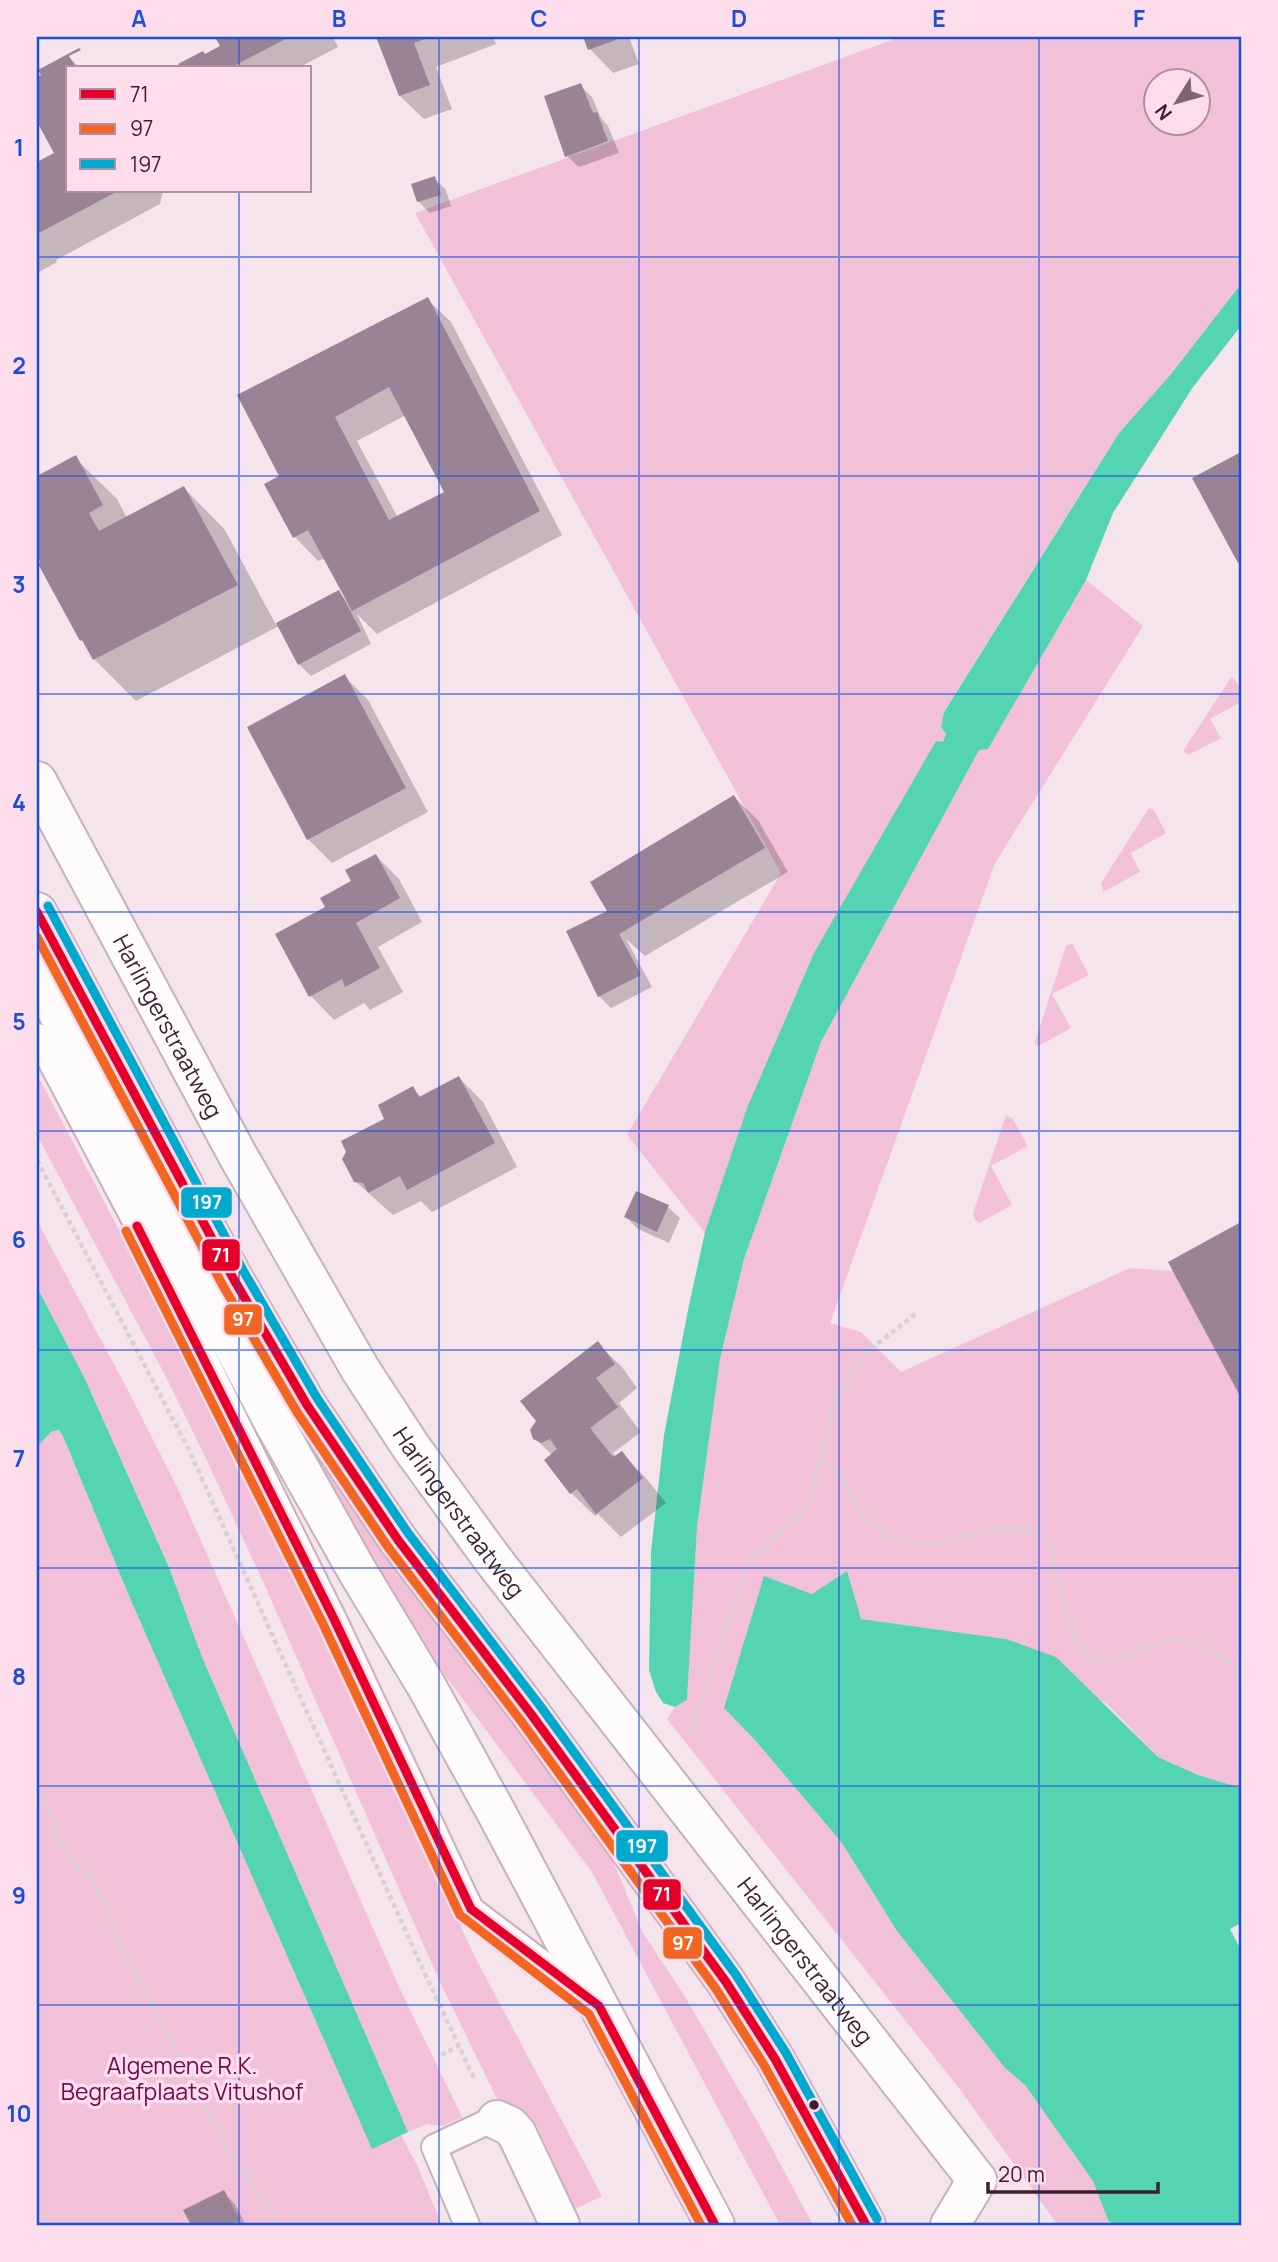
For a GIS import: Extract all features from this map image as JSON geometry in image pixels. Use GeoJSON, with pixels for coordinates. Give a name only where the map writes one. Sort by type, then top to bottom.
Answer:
{"type":"FeatureCollection","features":[{"type":"Feature","properties":{"kind":"main road","name":"Harlingerstraatweg"},"geometry":{"type":"LineString","coordinates":[[37,781],[237,1154],[360,1368],[411,1447],[508,1578],[977,2180],[950,2225]]}},
{"type":"Feature","properties":{"kind":"main road"},"geometry":{"type":"LineString","coordinates":[[37,912],[233,1278],[307,1405],[398,1540],[531,1714],[726,1982],[775,2059],[866,2225]]}},
{"type":"Feature","properties":{"kind":"main road"},"geometry":{"type":"LineString","coordinates":[[37,973],[268,1411],[356,1569],[427,1687],[543,1898],[715,2225]]}},
{"type":"Feature","properties":{"kind":"main road"},"geometry":{"type":"LineString","coordinates":[[498,2120],[510,2126],[517,2134],[560,2225]]}},
{"type":"Feature","properties":{"kind":"lane"},"geometry":{"type":"LineString","coordinates":[[37,1036],[173,1294],[346,1644],[471,1909],[599,2006]]}},
{"type":"Feature","properties":{"kind":"lane"},"geometry":{"type":"LineString","coordinates":[[467,2225],[434,2147],[483,2124],[498,2120]]}},
{"type":"Feature","properties":{"kind":"path"},"geometry":{"type":"LineString","coordinates":[[37,1160],[189,1450],[459,2046],[441,2055]]}},
{"type":"Feature","properties":{"kind":"path"},"geometry":{"type":"LineString","coordinates":[[693,1728],[749,1563],[810,1504],[833,1405],[867,1352],[918,1312]]}},
{"type":"Feature","properties":{"kind":"path"},"geometry":{"type":"LineString","coordinates":[[820,1460],[832,1466],[845,1481],[859,1510],[876,1528],[894,1539],[932,1546],[988,1529],[1028,1530],[1049,1540],[1077,1638],[1088,1656],[1096,1661],[1107,1662],[1168,1640],[1186,1641],[1231,1661],[1241,1677]]}},
{"type":"Feature","properties":{"kind":"path"},"geometry":{"type":"LineString","coordinates":[[37,1786],[76,1868],[89,1874],[110,1913],[112,1927],[159,2020],[214,2119],[225,2145],[275,2216]]}},
{"type":"Feature","properties":{"kind":"path"},"geometry":{"type":"LineString","coordinates":[[37,2204],[48,2225]]}},
{"type":"Feature","properties":{"kind":"green space"},"geometry":{"type":"Polygon","coordinates":[[[900,37],[1241,37],[1241,284],[1171,374],[1119,433],[944,711],[941,727],[946,734],[943,742],[747,1108],[705,1233],[627,1135],[781,873],[415,213],[900,37]]]}},
{"type":"Feature","properties":{"kind":"green space"},"geometry":{"type":"Polygon","coordinates":[[[1086,580],[1143,626],[995,863],[830,1323],[861,1332],[901,1372],[1130,1268],[1174,1271],[1241,1398],[1241,1788],[1198,1775],[1158,1757],[1108,1705],[1006,1639],[861,1619],[725,1708],[842,1843],[897,1931],[1005,2068],[1025,2085],[1094,2181],[1112,2225],[1058,2225],[958,2087],[667,1719],[675,1707],[687,1700],[697,1527],[720,1359],[744,1259],[821,1042],[979,749],[988,749],[1086,580]]]}},
{"type":"Feature","properties":{"kind":"green space"},"geometry":{"type":"Polygon","coordinates":[[[1232,676],[1241,690],[1241,702],[1210,719],[1221,738],[1188,755],[1183,751],[1232,676]]]}},
{"type":"Feature","properties":{"kind":"green space"},"geometry":{"type":"Polygon","coordinates":[[[1149,808],[1154,810],[1166,833],[1131,853],[1140,872],[1103,892],[1101,883],[1149,808]]]}},
{"type":"Feature","properties":{"kind":"green space"},"geometry":{"type":"Polygon","coordinates":[[[1072,943],[1089,975],[1052,994],[1071,1028],[1037,1047],[1035,1042],[1066,946],[1072,943]]]}},
{"type":"Feature","properties":{"kind":"green space"},"geometry":{"type":"Polygon","coordinates":[[[37,1074],[207,1397],[389,1771],[475,1957],[602,2196],[575,2209],[538,2128],[527,2114],[498,2101],[440,1982],[201,1448],[37,1135],[37,1074]]]}},
{"type":"Feature","properties":{"kind":"green space"},"geometry":{"type":"Polygon","coordinates":[[[1006,1115],[1013,1119],[1028,1146],[991,1166],[1012,1205],[979,1223],[973,1213],[1006,1115]]]}},
{"type":"Feature","properties":{"kind":"green space"},"geometry":{"type":"Polygon","coordinates":[[[37,1221],[178,1489],[400,1989],[462,2117],[443,2126],[427,2124],[408,2132],[202,1657],[169,1566],[85,1379],[37,1287],[37,1221]]]}},
{"type":"Feature","properties":{"kind":"green space","name":"Algemene R.K. Begraafplaats Vitushof"},"geometry":{"type":"Polygon","coordinates":[[[59,1430],[129,1596],[372,2148],[401,2135],[417,2165],[442,2225],[37,2225],[37,1447],[51,1432],[59,1430]]]}},
{"type":"Feature","properties":{"kind":"green space"},"geometry":{"type":"Polygon","coordinates":[[[318,1452],[602,1835],[643,1933],[684,1995],[760,2126],[813,2225],[780,2225],[592,1872],[379,1587],[310,1453],[318,1452]]]}},
{"type":"Feature","properties":{"kind":"shaded area"},"geometry":{"type":"Polygon","coordinates":[[[1241,284],[1241,326],[1193,387],[1113,513],[1086,580],[988,749],[979,750],[821,1042],[744,1259],[720,1359],[697,1527],[687,1700],[675,1707],[663,1703],[656,1692],[649,1670],[651,1552],[664,1435],[705,1232],[747,1108],[814,953],[936,741],[943,742],[946,734],[941,727],[944,712],[1119,433],[1171,374],[1241,284]]]}},
{"type":"Feature","properties":{"kind":"shaded area"},"geometry":{"type":"Polygon","coordinates":[[[37,1287],[85,1379],[169,1567],[202,1657],[408,2132],[372,2149],[129,1596],[63,1436],[59,1430],[51,1432],[37,1447],[37,1287]]]}},
{"type":"Feature","properties":{"kind":"shaded area"},"geometry":{"type":"Polygon","coordinates":[[[847,1571],[861,1619],[1006,1639],[1056,1657],[1158,1757],[1198,1775],[1241,1788],[1241,1923],[1230,1929],[1241,1950],[1241,2225],[1112,2225],[1093,2181],[1025,2085],[1005,2068],[897,1931],[842,1843],[755,1740],[724,1708],[764,1576],[812,1594],[847,1571]]]}},
{"type":"Feature","properties":{"kind":"building"},"geometry":{"type":"Polygon","coordinates":[[[215,37],[289,37],[234,66],[178,64],[203,51],[205,54],[220,46],[215,37]]]}},
{"type":"Feature","properties":{"kind":"building"},"geometry":{"type":"Polygon","coordinates":[[[376,37],[430,37],[414,43],[430,85],[399,96],[376,37]]]}},
{"type":"Feature","properties":{"kind":"building"},"geometry":{"type":"Polygon","coordinates":[[[583,37],[615,37],[616,40],[588,50],[583,37]]]}},
{"type":"Feature","properties":{"kind":"building"},"geometry":{"type":"Polygon","coordinates":[[[79,48],[81,50],[69,56],[75,66],[66,66],[66,192],[116,192],[37,234],[37,162],[54,153],[37,122],[37,77],[41,75],[38,70],[79,48]]]}},
{"type":"Feature","properties":{"kind":"building"},"geometry":{"type":"Polygon","coordinates":[[[581,83],[593,113],[597,112],[608,141],[565,157],[544,96],[581,83]]]}},
{"type":"Feature","properties":{"kind":"building"},"geometry":{"type":"Polygon","coordinates":[[[435,176],[441,195],[417,202],[411,184],[435,176]]]}},
{"type":"Feature","properties":{"kind":"building"},"geometry":{"type":"Polygon","coordinates":[[[428,297],[540,511],[352,611],[308,530],[293,538],[264,484],[279,476],[237,395],[428,297]],[[389,387],[335,417],[389,520],[444,492],[389,387]]]}},
{"type":"Feature","properties":{"kind":"building"},"geometry":{"type":"Polygon","coordinates":[[[1241,452],[1241,561],[1238,563],[1192,478],[1241,452]]]}},
{"type":"Feature","properties":{"kind":"building"},"geometry":{"type":"Polygon","coordinates":[[[76,455],[103,505],[89,513],[99,531],[184,486],[238,585],[93,660],[38,564],[40,562],[37,555],[37,476],[76,455]]]}},
{"type":"Feature","properties":{"kind":"building"},"geometry":{"type":"Polygon","coordinates":[[[339,590],[361,631],[298,665],[276,623],[339,590]]]}},
{"type":"Feature","properties":{"kind":"building"},"geometry":{"type":"Polygon","coordinates":[[[345,674],[406,788],[307,840],[247,727],[345,674]]]}},
{"type":"Feature","properties":{"kind":"building"},"geometry":{"type":"Polygon","coordinates":[[[734,795],[765,848],[619,934],[641,975],[598,997],[566,931],[607,911],[590,882],[734,795]]]}},
{"type":"Feature","properties":{"kind":"building"},"geometry":{"type":"Polygon","coordinates":[[[376,854],[400,898],[356,923],[380,968],[345,987],[342,979],[309,997],[275,934],[325,907],[320,898],[351,881],[345,870],[376,854]]]}},
{"type":"Feature","properties":{"kind":"building"},"geometry":{"type":"Polygon","coordinates":[[[459,1076],[495,1143],[407,1190],[400,1176],[368,1193],[363,1183],[354,1182],[342,1159],[346,1152],[341,1141],[384,1119],[378,1105],[413,1086],[419,1097],[459,1076]]]}},
{"type":"Feature","properties":{"kind":"building"},"geometry":{"type":"Polygon","coordinates":[[[636,1191],[669,1205],[657,1232],[624,1217],[636,1191]]]}},
{"type":"Feature","properties":{"kind":"building"},"geometry":{"type":"Polygon","coordinates":[[[1241,1222],[1241,1398],[1168,1262],[1241,1222]]]}},
{"type":"Feature","properties":{"kind":"building"},"geometry":{"type":"Polygon","coordinates":[[[598,1341],[615,1364],[596,1378],[618,1407],[590,1428],[613,1457],[622,1451],[643,1478],[596,1514],[577,1489],[570,1494],[544,1460],[557,1449],[550,1439],[541,1443],[533,1439],[530,1430],[536,1421],[520,1401],[598,1341]]]}},
{"type":"Feature","properties":{"kind":"building"},"geometry":{"type":"Polygon","coordinates":[[[224,2190],[240,2220],[230,2225],[191,2225],[183,2210],[224,2190]]]}},
{"type":"Feature","properties":{"kind":"transit line","name":"197"},"geometry":{"type":"LineString","coordinates":[[48,906],[244,1272],[317,1398],[408,1533],[541,1707],[736,1975],[786,2053],[877,2219]]}},
{"type":"Feature","properties":{"kind":"transit line","name":"71"},"geometry":{"type":"LineString","coordinates":[[37,912],[233,1278],[307,1405],[398,1540],[531,1714],[726,1982],[775,2059],[866,2225]]}},
{"type":"Feature","properties":{"kind":"transit line","name":"97"},"geometry":{"type":"LineString","coordinates":[[37,937],[222,1284],[297,1412],[388,1547],[521,1721],[716,1989],[764,2065],[852,2225]]}},
{"type":"Feature","properties":{"kind":"transit line","name":"71"},"geometry":{"type":"LineString","coordinates":[[137,1226],[334,1619],[471,1909],[599,2006],[715,2225]]}},
{"type":"Feature","properties":{"kind":"transit line","name":"97"},"geometry":{"type":"LineString","coordinates":[[126,1231],[323,1624],[460,1915],[589,2014],[701,2225]]}}]}
